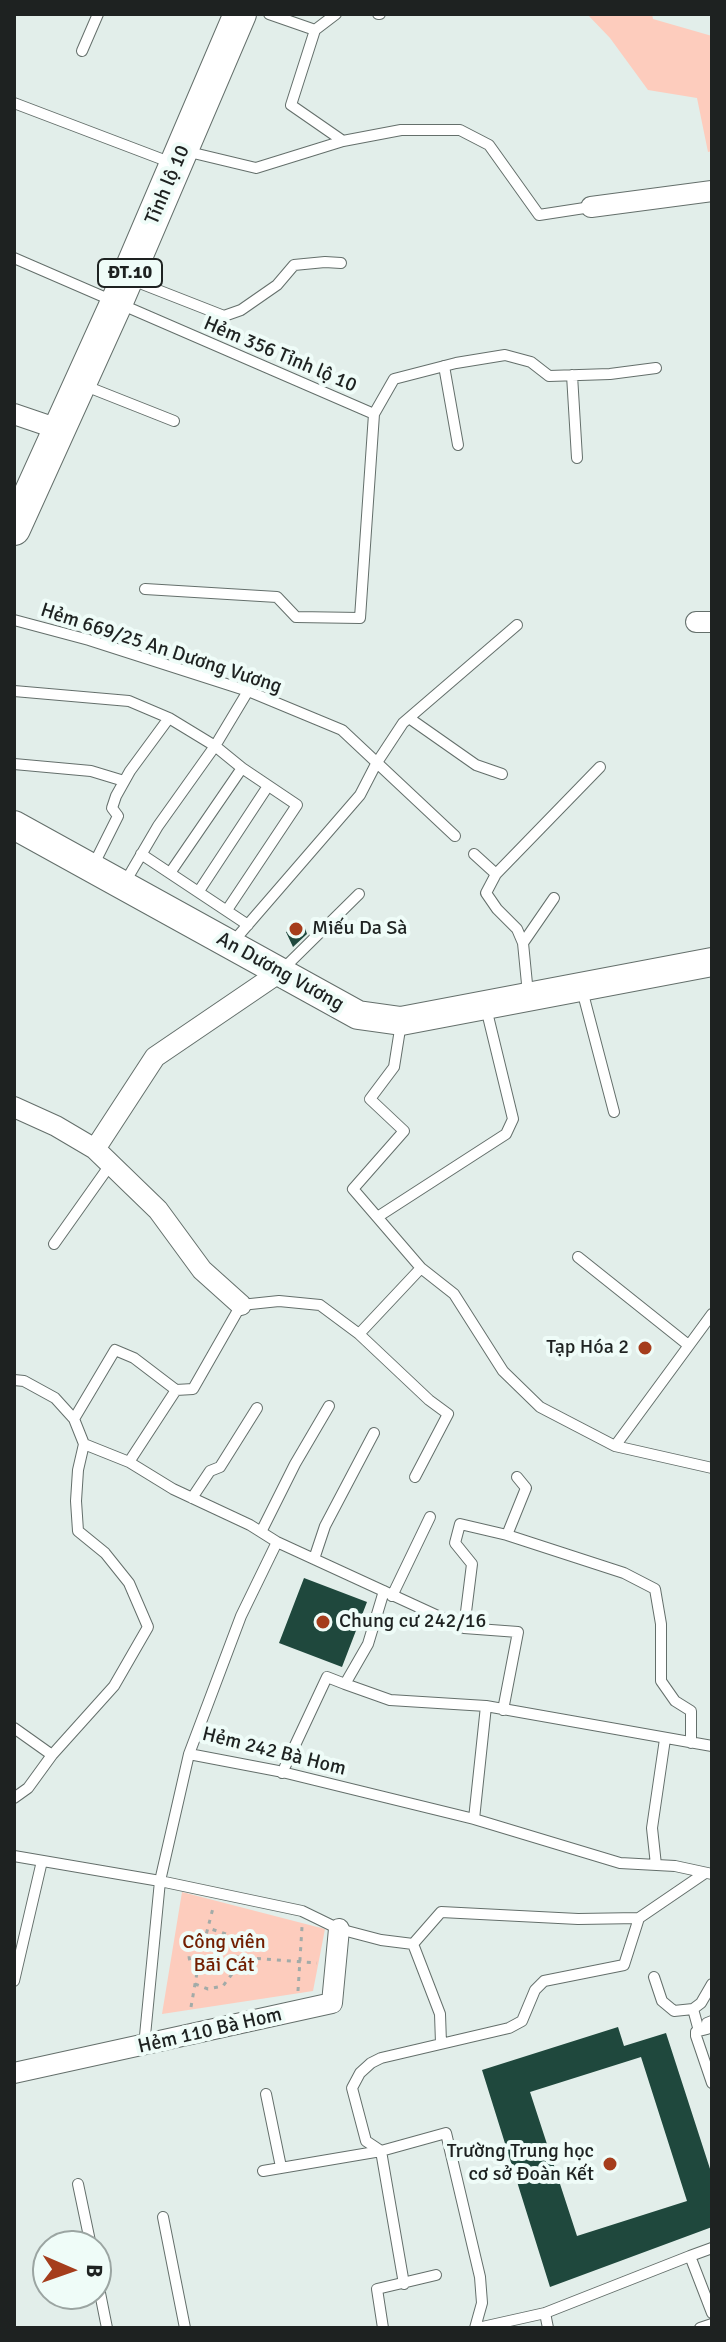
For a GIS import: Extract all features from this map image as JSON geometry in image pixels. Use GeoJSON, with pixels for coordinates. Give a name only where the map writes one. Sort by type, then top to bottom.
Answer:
{"type":"FeatureCollection","features":[{"type":"Feature","properties":{"kind":"main road","name":"Tỉnh lộ 10"},"geometry":{"type":"LineString","coordinates":[[14,529],[61,430],[180,158],[233,16]]}},
{"type":"Feature","properties":{"kind":"main road","name":"An Dương Vương"},"geometry":{"type":"LineString","coordinates":[[14,825],[123,885],[240,935],[280,972],[358,1015],[401,1021],[712,962]]}},
{"type":"Feature","properties":{"kind":"street"},"geometry":{"type":"LineString","coordinates":[[591,207],[712,191]]}},
{"type":"Feature","properties":{"kind":"street"},"geometry":{"type":"LineString","coordinates":[[14,414],[61,430]]}},
{"type":"Feature","properties":{"kind":"street"},"geometry":{"type":"LineString","coordinates":[[95,1149],[155,1057],[280,972]]}},
{"type":"Feature","properties":{"kind":"street"},"geometry":{"type":"LineString","coordinates":[[14,1107],[56,1126],[95,1149],[158,1210],[202,1270],[241,1305]]}},
{"type":"Feature","properties":{"kind":"street","name":"Hẻm 110 Bà Hom"},"geometry":{"type":"LineString","coordinates":[[14,2073],[332,2003],[339,1929]]}},
{"type":"Feature","properties":{"kind":"lane"},"geometry":{"type":"LineString","coordinates":[[82,51],[98,14]]}},
{"type":"Feature","properties":{"kind":"lane"},"geometry":{"type":"LineString","coordinates":[[269,14],[315,30]]}},
{"type":"Feature","properties":{"kind":"lane"},"geometry":{"type":"LineString","coordinates":[[336,14],[315,30],[291,105],[343,141]]}},
{"type":"Feature","properties":{"kind":"lane"},"geometry":{"type":"LineString","coordinates":[[14,103],[180,158],[256,168],[343,141],[401,130],[460,130],[489,145],[539,215],[591,207]]}},
{"type":"Feature","properties":{"kind":"lane"},"geometry":{"type":"LineString","coordinates":[[14,258],[122,291],[224,316],[241,310],[277,285],[294,265],[341,263]]}},
{"type":"Feature","properties":{"kind":"lane","name":"Hẻm 356 Tỉnh lộ 10"},"geometry":{"type":"LineString","coordinates":[[122,291],[374,414],[360,618],[296,617],[277,597],[145,589]]}},
{"type":"Feature","properties":{"kind":"lane"},"geometry":{"type":"LineString","coordinates":[[374,414],[394,379],[505,355],[531,362],[549,376],[610,374],[656,368]]}},
{"type":"Feature","properties":{"kind":"lane"},"geometry":{"type":"LineString","coordinates":[[444,366],[458,445]]}},
{"type":"Feature","properties":{"kind":"lane"},"geometry":{"type":"LineString","coordinates":[[572,375],[577,458]]}},
{"type":"Feature","properties":{"kind":"lane"},"geometry":{"type":"LineString","coordinates":[[81,384],[174,421]]}},
{"type":"Feature","properties":{"kind":"lane","name":"Hẻm 669/25 An Dương Vương"},"geometry":{"type":"LineString","coordinates":[[14,620],[89,640],[248,691],[342,730],[455,836]]}},
{"type":"Feature","properties":{"kind":"lane"},"geometry":{"type":"LineString","coordinates":[[141,854],[227,910],[240,935],[360,795],[376,764],[409,718],[517,625]]}},
{"type":"Feature","properties":{"kind":"lane"},"geometry":{"type":"LineString","coordinates":[[14,691],[129,701],[169,718],[215,746],[297,805],[227,910]]}},
{"type":"Feature","properties":{"kind":"lane"},"geometry":{"type":"LineString","coordinates":[[123,885],[158,826],[215,746],[248,691]]}},
{"type":"Feature","properties":{"kind":"lane"},"geometry":{"type":"LineString","coordinates":[[91,869],[118,816],[112,808],[124,781],[169,718]]}},
{"type":"Feature","properties":{"kind":"lane"},"geometry":{"type":"LineString","coordinates":[[409,718],[476,765],[502,774]]}},
{"type":"Feature","properties":{"kind":"lane"},"geometry":{"type":"LineString","coordinates":[[14,764],[91,771],[124,781]]}},
{"type":"Feature","properties":{"kind":"lane"},"geometry":{"type":"LineString","coordinates":[[529,996],[523,943],[517,929],[486,893],[496,874],[600,767]]}},
{"type":"Feature","properties":{"kind":"lane"},"geometry":{"type":"LineString","coordinates":[[170,873],[242,768]]}},
{"type":"Feature","properties":{"kind":"lane"},"geometry":{"type":"LineString","coordinates":[[199,891],[268,786]]}},
{"type":"Feature","properties":{"kind":"lane"},"geometry":{"type":"LineString","coordinates":[[474,854],[496,874]]}},
{"type":"Feature","properties":{"kind":"lane"},"geometry":{"type":"LineString","coordinates":[[280,972],[359,894]]}},
{"type":"Feature","properties":{"kind":"lane"},"geometry":{"type":"LineString","coordinates":[[523,943],[554,898]]}},
{"type":"Feature","properties":{"kind":"lane"},"geometry":{"type":"LineString","coordinates":[[582,988],[614,1112]]}},
{"type":"Feature","properties":{"kind":"lane"},"geometry":{"type":"LineString","coordinates":[[379,1216],[506,1134],[513,1119],[486,1006]]}},
{"type":"Feature","properties":{"kind":"lane"},"geometry":{"type":"LineString","coordinates":[[401,1021],[394,1067],[370,1099],[404,1131],[353,1189],[421,1268],[454,1294],[503,1371],[540,1407],[615,1446],[712,1468]]}},
{"type":"Feature","properties":{"kind":"lane"},"geometry":{"type":"LineString","coordinates":[[54,1244],[110,1165]]}},
{"type":"Feature","properties":{"kind":"lane"},"geometry":{"type":"LineString","coordinates":[[578,1257],[687,1344]]}},
{"type":"Feature","properties":{"kind":"lane"},"geometry":{"type":"LineString","coordinates":[[359,1334],[421,1268]]}},
{"type":"Feature","properties":{"kind":"lane"},"geometry":{"type":"LineString","coordinates":[[74,1419],[115,1350],[134,1358],[176,1390],[193,1389],[241,1305],[279,1301],[320,1305],[359,1334],[448,1414],[415,1477]]}},
{"type":"Feature","properties":{"kind":"lane"},"geometry":{"type":"LineString","coordinates":[[615,1446],[712,1314]]}},
{"type":"Feature","properties":{"kind":"lane"},"geometry":{"type":"LineString","coordinates":[[14,1380],[24,1381],[55,1398],[74,1419],[84,1444],[78,1470],[78,1531],[105,1553],[129,1583],[148,1627],[114,1686],[52,1755],[28,1788],[14,1798]]}},
{"type":"Feature","properties":{"kind":"lane"},"geometry":{"type":"LineString","coordinates":[[129,1462],[176,1390]]}},
{"type":"Feature","properties":{"kind":"lane"},"geometry":{"type":"LineString","coordinates":[[261,1532],[329,1406]]}},
{"type":"Feature","properties":{"kind":"lane"},"geometry":{"type":"LineString","coordinates":[[192,1498],[210,1471],[220,1467],[257,1408]]}},
{"type":"Feature","properties":{"kind":"lane"},"geometry":{"type":"LineString","coordinates":[[314,1559],[325,1526],[374,1433]]}},
{"type":"Feature","properties":{"kind":"lane"},"geometry":{"type":"LineString","coordinates":[[84,1444],[129,1462],[277,1542],[464,1628],[518,1632],[503,1710]]}},
{"type":"Feature","properties":{"kind":"lane"},"geometry":{"type":"LineString","coordinates":[[507,1535],[526,1488],[517,1477]]}},
{"type":"Feature","properties":{"kind":"lane"},"geometry":{"type":"LineString","coordinates":[[345,1684],[368,1644],[388,1593],[430,1517]]}},
{"type":"Feature","properties":{"kind":"lane"},"geometry":{"type":"LineString","coordinates":[[464,1628],[472,1564],[455,1543],[460,1524],[507,1535],[624,1573],[655,1589],[661,1624],[661,1681],[675,1701],[691,1711],[691,1743]]}},
{"type":"Feature","properties":{"kind":"lane","name":"Hẻm 242 Bà Hom"},"geometry":{"type":"LineString","coordinates":[[277,1542],[241,1616],[189,1754],[474,1819],[620,1863],[675,1866],[709,1874]]}},
{"type":"Feature","properties":{"kind":"lane"},"geometry":{"type":"LineString","coordinates":[[282,1773],[327,1677],[390,1700],[486,1706],[712,1746]]}},
{"type":"Feature","properties":{"kind":"lane"},"geometry":{"type":"LineString","coordinates":[[474,1819],[486,1706]]}},
{"type":"Feature","properties":{"kind":"lane"},"geometry":{"type":"LineString","coordinates":[[14,1728],[52,1755]]}},
{"type":"Feature","properties":{"kind":"lane"},"geometry":{"type":"LineString","coordinates":[[656,1865],[652,1828],[665,1739]]}},
{"type":"Feature","properties":{"kind":"lane"},"geometry":{"type":"LineString","coordinates":[[144,2046],[160,1881],[189,1754]]}},
{"type":"Feature","properties":{"kind":"lane"},"geometry":{"type":"LineString","coordinates":[[14,1856],[160,1881],[302,1911],[339,1929],[381,1940],[413,1944]]}},
{"type":"Feature","properties":{"kind":"lane"},"geometry":{"type":"LineString","coordinates":[[14,1981],[42,1861]]}},
{"type":"Feature","properties":{"kind":"lane"},"geometry":{"type":"LineString","coordinates":[[413,1944],[441,1912],[578,1919],[639,1918],[709,1874]]}},
{"type":"Feature","properties":{"kind":"lane"},"geometry":{"type":"LineString","coordinates":[[404,2284],[381,2151],[366,2141],[352,2088],[360,2073],[371,2063],[509,2028],[522,2021],[535,1990],[544,1981],[624,1965],[639,1918]]}},
{"type":"Feature","properties":{"kind":"lane"},"geometry":{"type":"LineString","coordinates":[[413,1944],[440,2014],[441,2043]]}},
{"type":"Feature","properties":{"kind":"lane"},"geometry":{"type":"LineString","coordinates":[[654,1977],[662,2001],[674,2011],[693,2009],[701,2003],[712,1984]]}},
{"type":"Feature","properties":{"kind":"lane"},"geometry":{"type":"LineString","coordinates":[[693,2009],[699,2031]]}},
{"type":"Feature","properties":{"kind":"lane"},"geometry":{"type":"LineString","coordinates":[[712,2021],[707,2023],[707,2029],[696,2032],[712,2083]]}},
{"type":"Feature","properties":{"kind":"lane"},"geometry":{"type":"LineString","coordinates":[[266,2094],[281,2167]]}},
{"type":"Feature","properties":{"kind":"lane"},"geometry":{"type":"LineString","coordinates":[[263,2171],[381,2151],[446,2133],[480,2277],[482,2303],[476,2328],[545,2313],[712,2248]]}},
{"type":"Feature","properties":{"kind":"lane"},"geometry":{"type":"LineString","coordinates":[[78,2184],[88,2230]]}},
{"type":"Feature","properties":{"kind":"lane"},"geometry":{"type":"LineString","coordinates":[[163,2217],[185,2328]]}},
{"type":"Feature","properties":{"kind":"lane"},"geometry":{"type":"LineString","coordinates":[[690,2256],[712,2313]]}},
{"type":"Feature","properties":{"kind":"lane"},"geometry":{"type":"LineString","coordinates":[[383,2328],[377,2289],[436,2275]]}},
{"type":"Feature","properties":{"kind":"lane"},"geometry":{"type":"LineString","coordinates":[[545,2313],[548,2328]]}},
{"type":"Feature","properties":{"kind":"lane"},"geometry":{"type":"LineString","coordinates":[[700,2328],[712,2324]]}},
{"type":"Feature","properties":{"kind":"path"},"geometry":{"type":"LineString","coordinates":[[203,1945],[217,1893]]}},
{"type":"Feature","properties":{"kind":"path"},"geometry":{"type":"LineString","coordinates":[[297,2011],[302,1911]]}},
{"type":"Feature","properties":{"kind":"path"},"geometry":{"type":"LineString","coordinates":[[195,1984],[208,1989],[223,1986],[235,1970],[238,1952],[229,1935],[208,1928]]}},
{"type":"Feature","properties":{"kind":"path"},"geometry":{"type":"LineString","coordinates":[[196,1945],[203,1945],[212,1955],[205,1967],[198,1967],[189,1957],[196,1945]]}},
{"type":"Feature","properties":{"kind":"path"},"geometry":{"type":"LineString","coordinates":[[237,1957],[336,1964]]}},
{"type":"Feature","properties":{"kind":"path"},"geometry":{"type":"LineString","coordinates":[[191,2007],[198,1967]]}},
{"type":"Feature","properties":{"kind":"green space"},"geometry":{"type":"Polygon","coordinates":[[[587,14],[652,14],[653,19],[712,36],[712,151],[708,152],[697,98],[648,90],[610,38],[587,14]]]}},
{"type":"Feature","properties":{"kind":"green space","name":"Công viên Bãi Cát"},"geometry":{"type":"Polygon","coordinates":[[[182,1892],[325,1929],[313,1991],[162,2014],[182,1892]]]}},
{"type":"Feature","properties":{"kind":"building"},"geometry":{"type":"Polygon","coordinates":[[[304,925],[307,934],[293,947],[286,932],[304,925]]]}},
{"type":"Feature","properties":{"kind":"building","name":"Chung cư 242/16"},"geometry":{"type":"Polygon","coordinates":[[[304,1578],[367,1602],[342,1667],[279,1643],[304,1578]]]}},
{"type":"Feature","properties":{"kind":"building"},"geometry":{"type":"Polygon","coordinates":[[[618,2027],[624,2046],[666,2033],[712,2175],[712,2227],[550,2287],[482,2070],[618,2027]],[[641,2057],[530,2092],[577,2236],[687,2201],[641,2057]]]}},
{"type":"Feature","properties":{"kind":"place","name":"Miếu Da Sà"},"geometry":{"type":"Point","coordinates":[296,929]}},
{"type":"Feature","properties":{"kind":"place","name":"Tạp Hóa 2"},"geometry":{"type":"Point","coordinates":[645,1348]}},
{"type":"Feature","properties":{"kind":"place","name":"Chung cư 242/16"},"geometry":{"type":"Point","coordinates":[323,1622]}},
{"type":"Feature","properties":{"kind":"place","name":"Trường Trung học cơ sở Đoàn Kết"},"geometry":{"type":"Point","coordinates":[610,2164]}}]}
